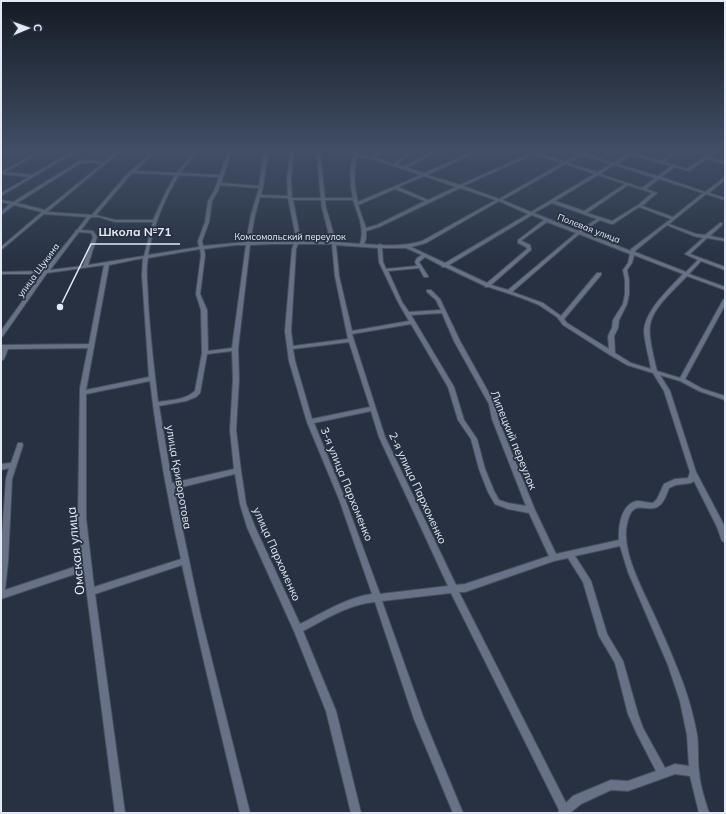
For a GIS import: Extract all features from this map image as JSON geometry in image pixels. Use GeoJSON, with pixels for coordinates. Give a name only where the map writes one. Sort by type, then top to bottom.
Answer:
{"type":"FeatureCollection","features":[{"type":"Feature","properties":{"kind":"street"},"geometry":{"type":"LineString","coordinates":[[1,195],[10,189]]}},
{"type":"Feature","properties":{"kind":"street"},"geometry":{"type":"LineString","coordinates":[[1,214],[13,204],[38,189]]}},
{"type":"Feature","properties":{"kind":"street"},"geometry":{"type":"LineString","coordinates":[[1,249],[73,189]]}},
{"type":"Feature","properties":{"kind":"street","name":"улица Щукина"},"geometry":{"type":"LineString","coordinates":[[1,335],[77,231],[117,189]]}},
{"type":"Feature","properties":{"kind":"street","name":"улица Криворотова"},"geometry":{"type":"LineString","coordinates":[[170,189],[154,221],[144,267],[151,379],[169,487],[184,561],[245,813]]}},
{"type":"Feature","properties":{"kind":"street"},"geometry":{"type":"LineString","coordinates":[[156,405],[194,396],[198,392],[205,353],[204,310],[198,294],[203,255],[200,241],[207,222],[210,201],[216,189]]}},
{"type":"Feature","properties":{"kind":"street","name":"улица Пархоменко"},"geometry":{"type":"LineString","coordinates":[[260,189],[252,215],[235,349],[236,379],[233,430],[243,504],[251,527],[298,629],[331,711],[356,813]]}},
{"type":"Feature","properties":{"kind":"street","name":"3-я улица Пархоменко"},"geometry":{"type":"LineString","coordinates":[[290,189],[298,237],[294,248],[288,331],[292,361],[310,422],[342,500],[378,598],[419,719],[458,813]]}},
{"type":"Feature","properties":{"kind":"street","name":"2-я улица Пархоменко"},"geometry":{"type":"LineString","coordinates":[[323,189],[324,208],[334,243],[337,276],[350,337],[382,437],[454,590],[564,812]]}},
{"type":"Feature","properties":{"kind":"street"},"geometry":{"type":"LineString","coordinates":[[354,189],[355,199],[365,230],[365,237],[362,245]]}},
{"type":"Feature","properties":{"kind":"street"},"geometry":{"type":"LineString","coordinates":[[357,204],[394,189]]}},
{"type":"Feature","properties":{"kind":"street"},"geometry":{"type":"LineString","coordinates":[[398,189],[428,201]]}},
{"type":"Feature","properties":{"kind":"street"},"geometry":{"type":"LineString","coordinates":[[365,230],[378,226],[455,189]]}},
{"type":"Feature","properties":{"kind":"street","name":"Полевая улица"},"geometry":{"type":"LineString","coordinates":[[470,189],[580,232]]}},
{"type":"Feature","properties":{"kind":"street"},"geometry":{"type":"LineString","coordinates":[[406,246],[424,242],[519,189]]}},
{"type":"Feature","properties":{"kind":"street"},"geometry":{"type":"LineString","coordinates":[[444,266],[531,212],[572,189]]}},
{"type":"Feature","properties":{"kind":"street"},"geometry":{"type":"LineString","coordinates":[[584,213],[620,189]]}},
{"type":"Feature","properties":{"kind":"street"},"geometry":{"type":"LineString","coordinates":[[551,201],[614,223],[655,193],[643,189]]}},
{"type":"Feature","properties":{"kind":"street"},"geometry":{"type":"LineString","coordinates":[[693,189],[725,199]]}},
{"type":"Feature","properties":{"kind":"street"},"geometry":{"type":"LineString","coordinates":[[612,354],[611,336],[615,328],[616,320],[625,304],[628,284],[625,270],[630,264],[632,252],[711,189]]}},
{"type":"Feature","properties":{"kind":"street"},"geometry":{"type":"LineString","coordinates":[[258,196],[324,200],[355,199]]}},
{"type":"Feature","properties":{"kind":"street"},"geometry":{"type":"LineString","coordinates":[[1,201],[44,212],[105,217],[109,220],[115,221],[154,221]]}},
{"type":"Feature","properties":{"kind":"street"},"geometry":{"type":"LineString","coordinates":[[639,206],[674,218]]}},
{"type":"Feature","properties":{"kind":"street"},"geometry":{"type":"LineString","coordinates":[[531,212],[725,289]]}},
{"type":"Feature","properties":{"kind":"street"},"geometry":{"type":"LineString","coordinates":[[509,292],[580,232],[599,219]]}},
{"type":"Feature","properties":{"kind":"street"},"geometry":{"type":"LineString","coordinates":[[487,286],[529,250],[528,246],[520,240],[547,220]]}},
{"type":"Feature","properties":{"kind":"street"},"geometry":{"type":"LineString","coordinates":[[667,224],[705,237],[725,240]]}},
{"type":"Feature","properties":{"kind":"street"},"geometry":{"type":"LineString","coordinates":[[721,224],[687,254],[725,269]]}},
{"type":"Feature","properties":{"kind":"street"},"geometry":{"type":"LineString","coordinates":[[77,231],[92,232],[95,237],[85,267]]}},
{"type":"Feature","properties":{"kind":"street","name":"Комсомольский переулок"},"geometry":{"type":"LineString","coordinates":[[1,273],[46,272],[85,267],[201,247],[248,243],[297,242],[406,246]]}},
{"type":"Feature","properties":{"kind":"street"},"geometry":{"type":"LineString","coordinates":[[380,245],[381,262],[412,322],[451,387],[461,420],[474,439],[482,469],[491,492],[497,502],[508,506],[531,510]]}},
{"type":"Feature","properties":{"kind":"street"},"geometry":{"type":"LineString","coordinates":[[406,246],[487,286],[509,292],[541,304],[561,319],[565,324],[630,364],[654,370],[682,380],[701,390],[725,398]]}},
{"type":"Feature","properties":{"kind":"street"},"geometry":{"type":"LineString","coordinates":[[424,256],[418,259],[419,267],[426,276]]}},
{"type":"Feature","properties":{"kind":"street"},"geometry":{"type":"LineString","coordinates":[[700,260],[662,299],[648,323],[647,332],[654,370],[671,399],[693,472],[721,527],[725,540]]}},
{"type":"Feature","properties":{"kind":"street","name":"Омская улица"},"geometry":{"type":"LineString","coordinates":[[107,263],[90,346],[83,392],[82,518],[120,813]]}},
{"type":"Feature","properties":{"kind":"street"},"geometry":{"type":"LineString","coordinates":[[385,270],[419,267]]}},
{"type":"Feature","properties":{"kind":"street"},"geometry":{"type":"LineString","coordinates":[[561,319],[599,274]]}},
{"type":"Feature","properties":{"kind":"street","name":"Липецкий переулок"},"geometry":{"type":"LineString","coordinates":[[428,291],[438,298],[457,341],[492,404],[495,419],[531,510],[554,558]]}},
{"type":"Feature","properties":{"kind":"street"},"geometry":{"type":"LineString","coordinates":[[682,380],[725,300]]}},
{"type":"Feature","properties":{"kind":"street"},"geometry":{"type":"LineString","coordinates":[[408,314],[444,311]]}},
{"type":"Feature","properties":{"kind":"street"},"geometry":{"type":"LineString","coordinates":[[290,348],[350,337],[412,322]]}},
{"type":"Feature","properties":{"kind":"street"},"geometry":{"type":"LineString","coordinates":[[1,359],[3,347],[90,346]]}},
{"type":"Feature","properties":{"kind":"street"},"geometry":{"type":"LineString","coordinates":[[205,353],[235,349]]}},
{"type":"Feature","properties":{"kind":"street"},"geometry":{"type":"LineString","coordinates":[[83,392],[151,379]]}},
{"type":"Feature","properties":{"kind":"street"},"geometry":{"type":"LineString","coordinates":[[310,422],[372,409]]}},
{"type":"Feature","properties":{"kind":"street"},"geometry":{"type":"LineString","coordinates":[[1,590],[9,479],[20,445]]}},
{"type":"Feature","properties":{"kind":"street"},"geometry":{"type":"LineString","coordinates":[[1,467],[13,465]]}},
{"type":"Feature","properties":{"kind":"street"},"geometry":{"type":"LineString","coordinates":[[169,487],[238,471]]}},
{"type":"Feature","properties":{"kind":"street"},"geometry":{"type":"LineString","coordinates":[[693,472],[691,480],[675,482],[666,486],[658,502],[653,505],[635,504],[628,508],[622,525],[622,542],[631,570],[673,669],[684,704],[692,735],[694,772],[704,813]]}},
{"type":"Feature","properties":{"kind":"street"},"geometry":{"type":"LineString","coordinates":[[298,629],[351,603],[378,598],[454,590],[482,583],[554,558],[622,542]]}},
{"type":"Feature","properties":{"kind":"street"},"geometry":{"type":"LineString","coordinates":[[570,555],[587,581],[604,636],[619,661],[640,731],[662,772]]}},
{"type":"Feature","properties":{"kind":"street"},"geometry":{"type":"LineString","coordinates":[[91,592],[184,561]]}},
{"type":"Feature","properties":{"kind":"street"},"geometry":{"type":"LineString","coordinates":[[1,595],[87,566]]}},
{"type":"Feature","properties":{"kind":"street"},"geometry":{"type":"LineString","coordinates":[[564,812],[577,800],[611,785],[628,786],[662,772],[674,769],[694,772]]}},
{"type":"Feature","properties":{"kind":"place","name":"Школа №71"},"geometry":{"type":"Point","coordinates":[60,307]}}]}
